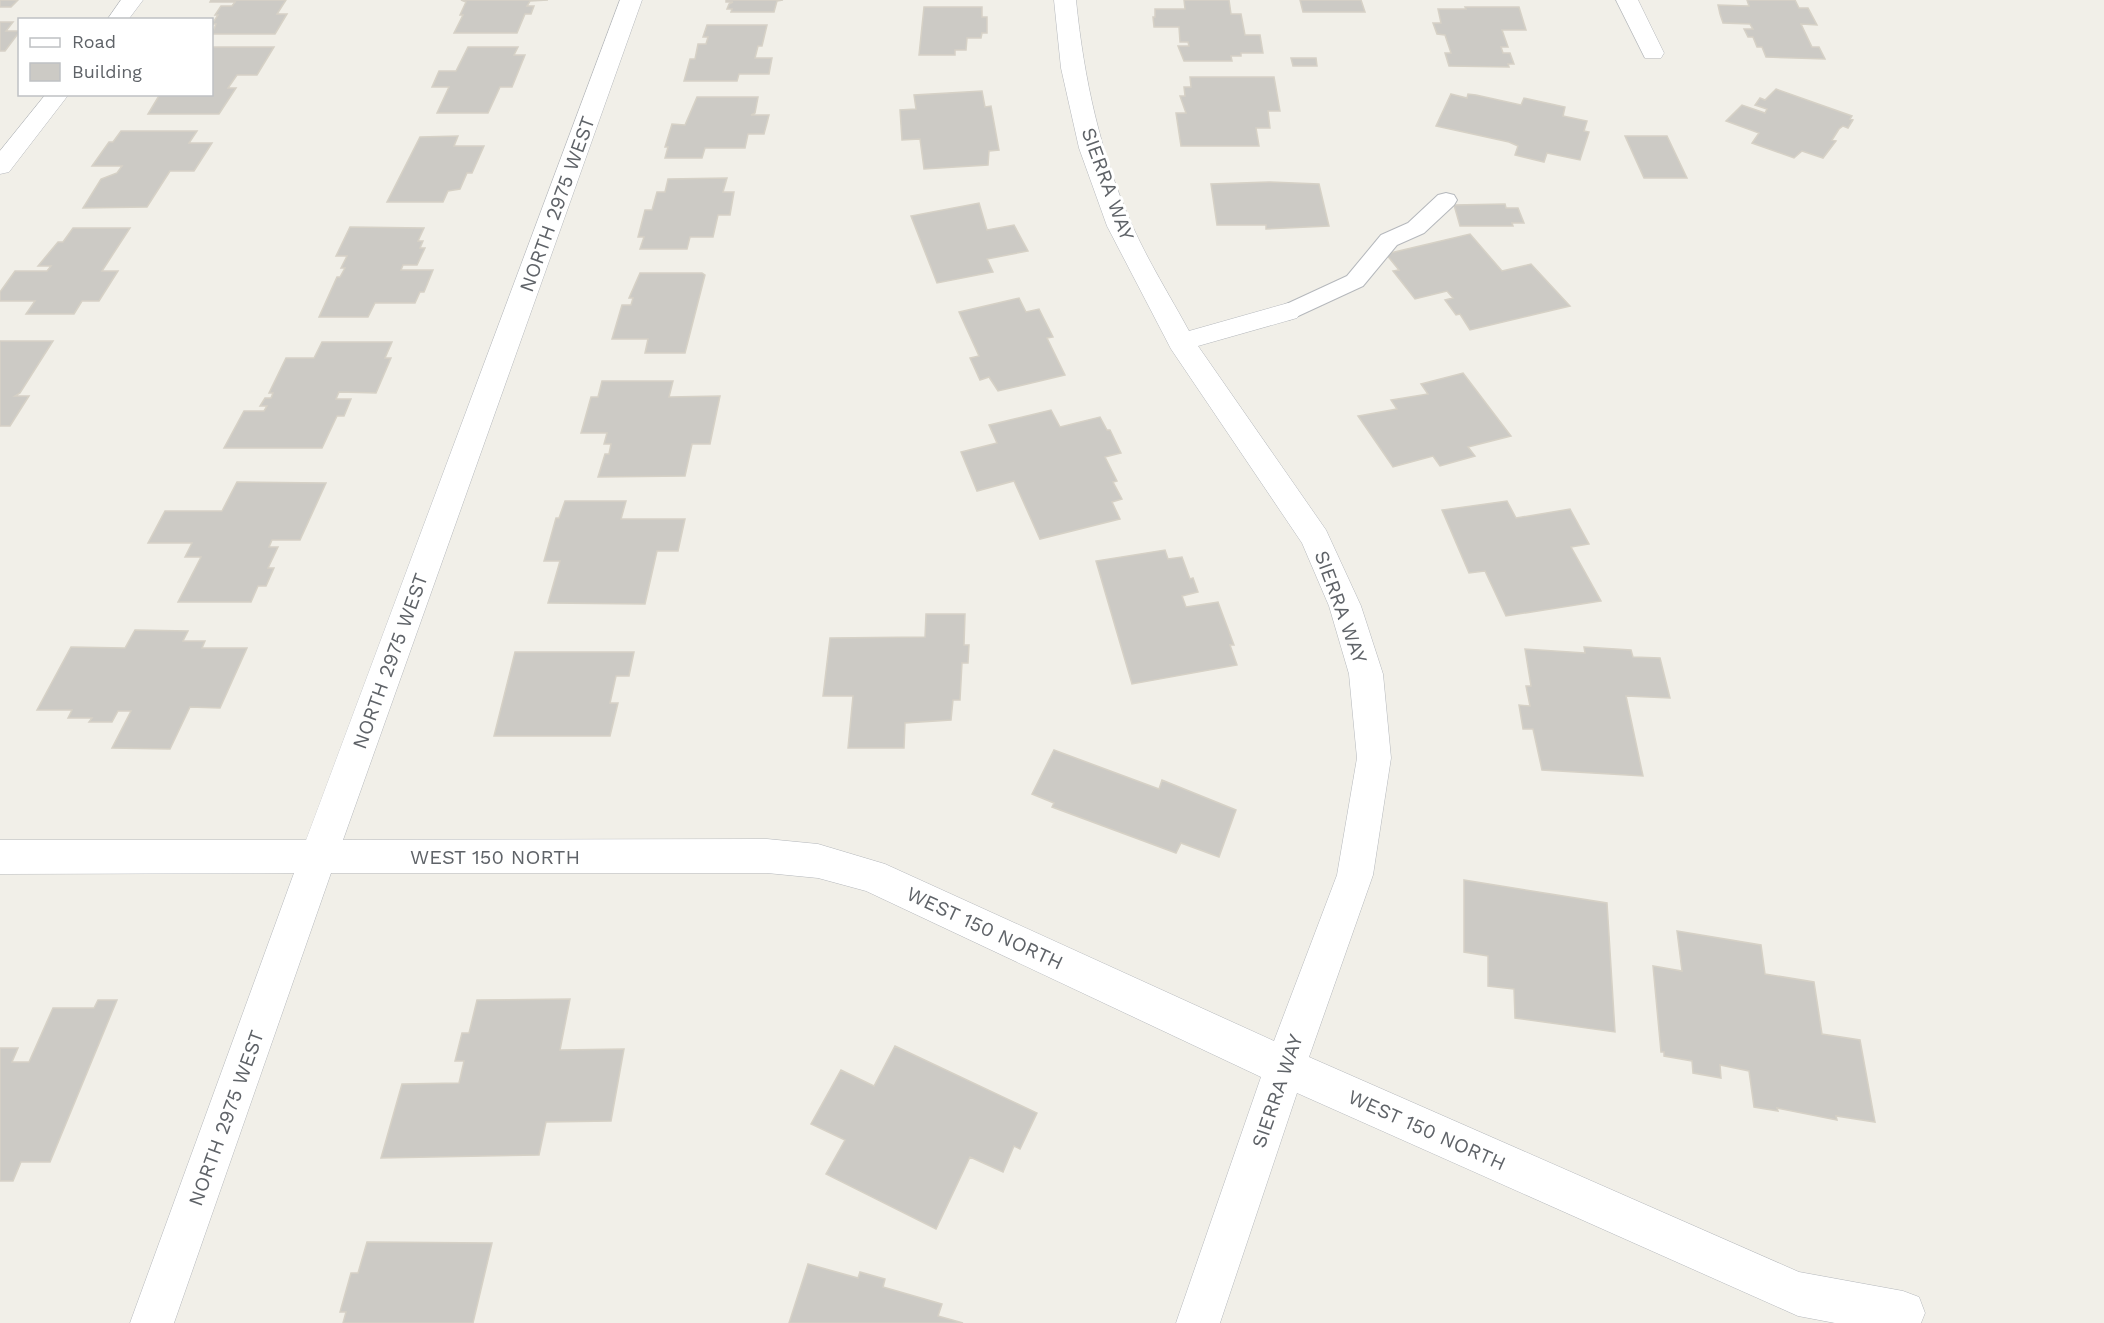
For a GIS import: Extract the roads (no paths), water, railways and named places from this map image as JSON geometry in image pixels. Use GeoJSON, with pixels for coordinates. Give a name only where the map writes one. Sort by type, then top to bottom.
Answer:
{"type":"FeatureCollection","features":[{"type":"Feature","properties":{"kind":"street"},"geometry":{"type":"LineString","coordinates":[[118,18],[132,0]]}},
{"type":"Feature","properties":{"kind":"street","name":"NORTH 2975 WEST"},"geometry":{"type":"LineString","coordinates":[[152,1323],[318,857],[631,0]]}},
{"type":"Feature","properties":{"kind":"street","name":"SIERRA WAY"},"geometry":{"type":"LineString","coordinates":[[1065,0],[1072,68],[1091,148],[1120,226],[1181,342],[1316,538],[1345,606],[1366,674],[1374,758],[1355,875],[1285,1067],[1198,1323]]}},
{"type":"Feature","properties":{"kind":"street"},"geometry":{"type":"LineString","coordinates":[[1627,0],[1653,52]]}},
{"type":"Feature","properties":{"kind":"street"},"geometry":{"type":"LineString","coordinates":[[0,167],[56,96]]}},
{"type":"Feature","properties":{"kind":"street"},"geometry":{"type":"LineString","coordinates":[[1181,342],[1288,312]]}},
{"type":"Feature","properties":{"kind":"street","name":"WEST 150 NORTH"},"geometry":{"type":"LineString","coordinates":[[0,856],[767,856],[818,861],[872,876],[1285,1067],[1798,1294],[1903,1313]]}},
{"type":"Feature","properties":{"kind":"lane"},"geometry":{"type":"LineString","coordinates":[[1288,312],[1355,281],[1389,240],[1416,228],[1446,200]]}}]}
